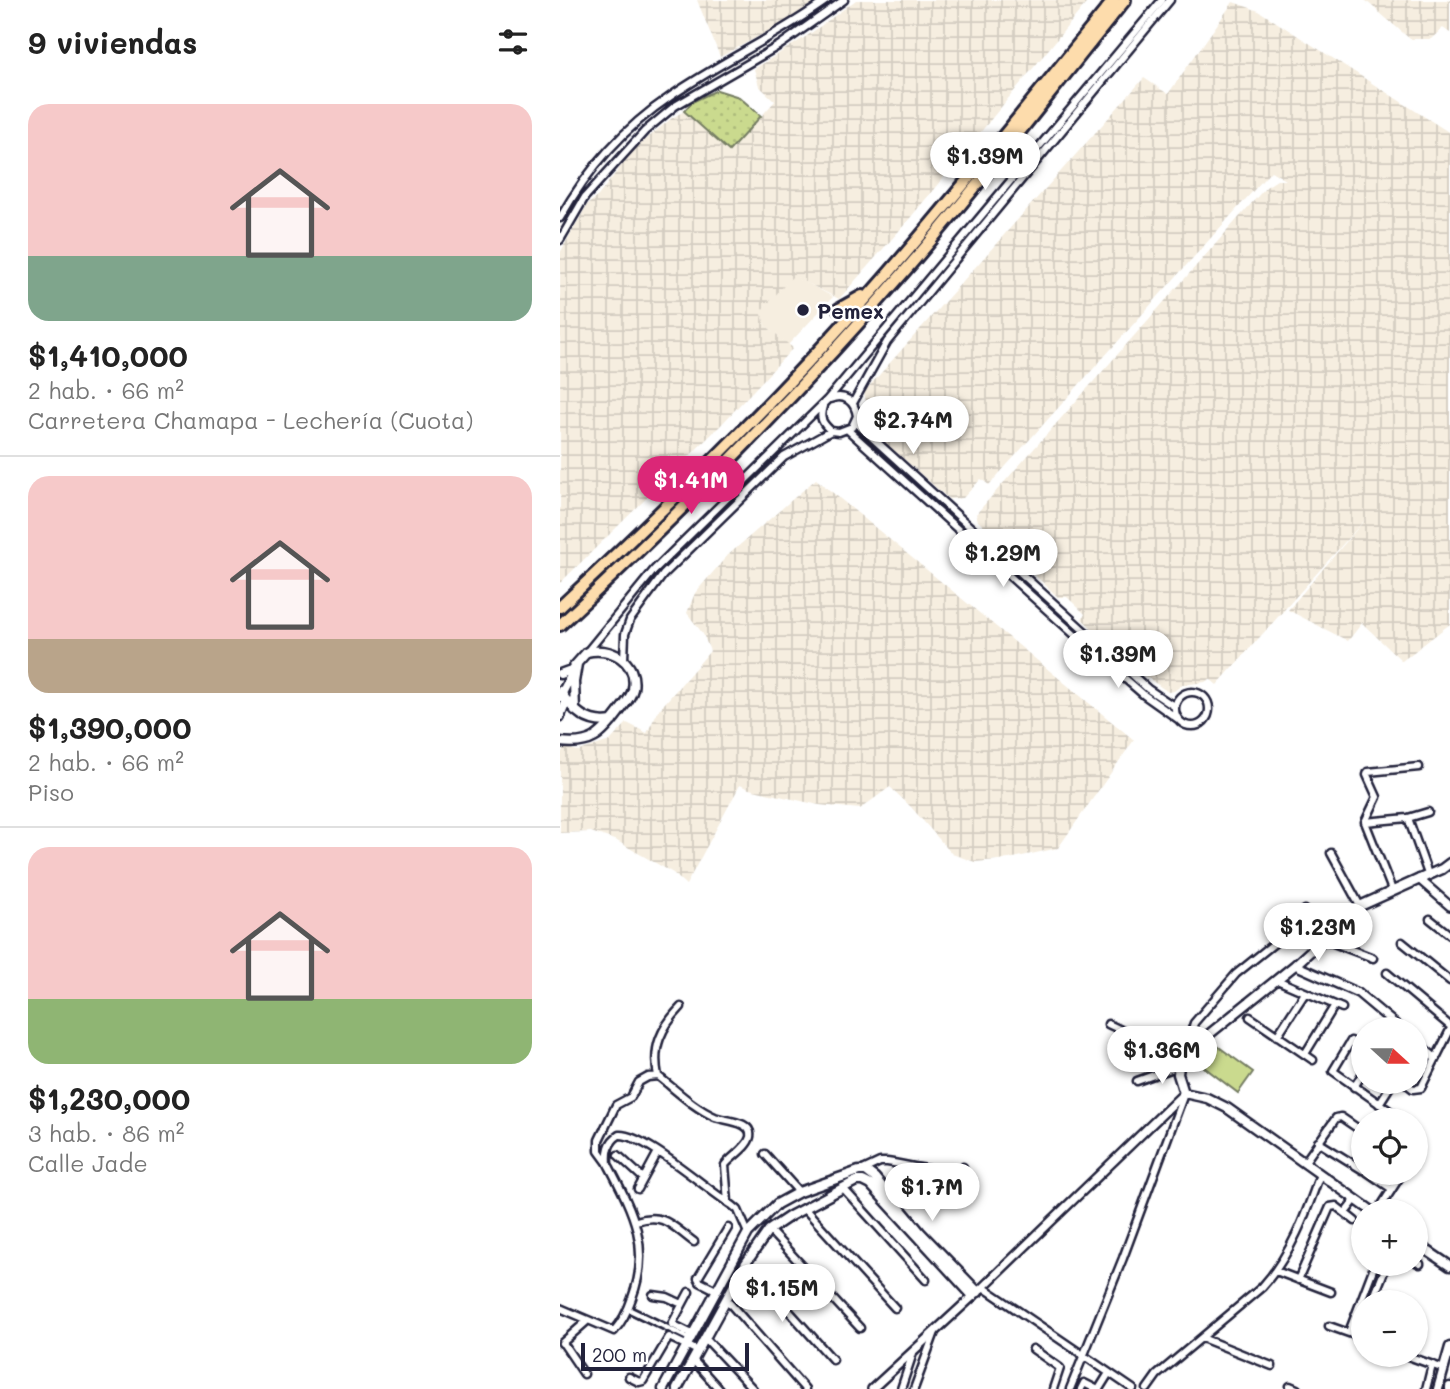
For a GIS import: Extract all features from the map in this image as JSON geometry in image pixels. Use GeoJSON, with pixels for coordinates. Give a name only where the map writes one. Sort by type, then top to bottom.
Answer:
{"type":"FeatureCollection","features":[{"type":"Feature","properties":{"kind":"highway"},"geometry":{"type":"LineString","coordinates":[[560,607],[659,513],[780,391],[904,256],[1114,0]]}},
{"type":"Feature","properties":{"kind":"highway"},"geometry":{"type":"LineString","coordinates":[[560,625],[668,522],[824,362],[913,262],[1125,0]]}},
{"type":"Feature","properties":{"kind":"highway"},"geometry":{"type":"LineString","coordinates":[[839,309],[861,297],[904,256]]}},
{"type":"Feature","properties":{"kind":"highway"},"geometry":{"type":"LineString","coordinates":[[780,391],[794,371],[800,356]]}},
{"type":"Feature","properties":{"kind":"main road"},"geometry":{"type":"LineString","coordinates":[[560,716],[562,695],[577,664],[587,652],[607,651],[624,660],[632,677],[633,688],[612,721],[594,739],[575,744],[560,742]]}},
{"type":"Feature","properties":{"kind":"main road"},"geometry":{"type":"LineString","coordinates":[[560,674],[577,664]]}},
{"type":"Feature","properties":{"kind":"main road"},"geometry":{"type":"LineString","coordinates":[[575,711],[574,682],[577,664]]}},
{"type":"Feature","properties":{"kind":"main road"},"geometry":{"type":"LineString","coordinates":[[562,695],[575,711],[592,721],[612,721]]}},
{"type":"Feature","properties":{"kind":"main road"},"geometry":{"type":"LineString","coordinates":[[1356,1199],[1227,1108],[1207,1098],[1184,1093],[1178,1074],[1179,1066],[1192,1048],[1295,965],[1360,905],[1450,863]]}},
{"type":"Feature","properties":{"kind":"main road"},"geometry":{"type":"LineString","coordinates":[[663,1389],[748,1233],[777,1204],[799,1192],[863,1171],[918,1234]]}},
{"type":"Feature","properties":{"kind":"main road"},"geometry":{"type":"LineString","coordinates":[[677,1389],[746,1263],[769,1230],[804,1208],[862,1182],[978,1291]]}},
{"type":"Feature","properties":{"kind":"main road"},"geometry":{"type":"LineString","coordinates":[[1428,1251],[1450,1266]]}},
{"type":"Feature","properties":{"kind":"main road"},"geometry":{"type":"LineString","coordinates":[[1438,1389],[1450,1347]]}},
{"type":"Feature","properties":{"kind":"street"},"geometry":{"type":"LineString","coordinates":[[560,218],[588,176],[630,128],[672,95],[775,35],[827,0]]}},
{"type":"Feature","properties":{"kind":"street"},"geometry":{"type":"LineString","coordinates":[[560,240],[584,197],[637,139],[675,106],[780,45],[844,0]]}},
{"type":"Feature","properties":{"kind":"street"},"geometry":{"type":"LineString","coordinates":[[587,652],[654,570],[825,402],[1162,0]]}},
{"type":"Feature","properties":{"kind":"street"},"geometry":{"type":"LineString","coordinates":[[853,403],[887,342],[1170,0]]}},
{"type":"Feature","properties":{"kind":"street"},"geometry":{"type":"LineString","coordinates":[[630,128],[637,139]]}},
{"type":"Feature","properties":{"kind":"street"},"geometry":{"type":"LineString","coordinates":[[836,396],[845,397],[853,403],[856,409],[855,422],[848,430],[831,431],[823,424],[820,414],[825,402],[836,396]]}},
{"type":"Feature","properties":{"kind":"street"},"geometry":{"type":"LineString","coordinates":[[855,422],[1149,689],[1175,707]]}},
{"type":"Feature","properties":{"kind":"street"},"geometry":{"type":"LineString","coordinates":[[848,430],[1144,695],[1185,725],[1195,726],[1203,722],[1209,714],[1209,704],[1204,696],[1195,692],[1186,693],[1179,698],[1175,707],[1178,719]]}},
{"type":"Feature","properties":{"kind":"street"},"geometry":{"type":"LineString","coordinates":[[624,660],[625,634],[630,620],[663,575],[783,457],[831,431]]}},
{"type":"Feature","properties":{"kind":"street"},"geometry":{"type":"LineString","coordinates":[[1392,890],[1365,822],[1377,797],[1376,790],[1367,778],[1368,772],[1419,767]]}},
{"type":"Feature","properties":{"kind":"street"},"geometry":{"type":"LineString","coordinates":[[1365,822],[1408,818],[1428,812]]}},
{"type":"Feature","properties":{"kind":"street"},"geometry":{"type":"LineString","coordinates":[[1408,818],[1428,874]]}},
{"type":"Feature","properties":{"kind":"street"},"geometry":{"type":"LineString","coordinates":[[1331,853],[1360,905]]}},
{"type":"Feature","properties":{"kind":"street"},"geometry":{"type":"LineString","coordinates":[[1419,878],[1450,906]]}},
{"type":"Feature","properties":{"kind":"street"},"geometry":{"type":"LineString","coordinates":[[1192,1048],[1189,1038],[1194,1023],[1228,982],[1287,933],[1305,910]]}},
{"type":"Feature","properties":{"kind":"street"},"geometry":{"type":"LineString","coordinates":[[1430,919],[1450,935]]}},
{"type":"Feature","properties":{"kind":"street"},"geometry":{"type":"LineString","coordinates":[[1323,939],[1373,958]]}},
{"type":"Feature","properties":{"kind":"street"},"geometry":{"type":"LineString","coordinates":[[1402,942],[1450,981]]}},
{"type":"Feature","properties":{"kind":"street"},"geometry":{"type":"LineString","coordinates":[[1295,965],[1358,993],[1387,1017]]}},
{"type":"Feature","properties":{"kind":"street"},"geometry":{"type":"LineString","coordinates":[[1387,973],[1450,1028],[1428,1073]]}},
{"type":"Feature","properties":{"kind":"street"},"geometry":{"type":"LineString","coordinates":[[1277,980],[1338,1006],[1305,1054]]}},
{"type":"Feature","properties":{"kind":"street"},"geometry":{"type":"LineString","coordinates":[[1278,1036],[1305,993]]}},
{"type":"Feature","properties":{"kind":"street"},"geometry":{"type":"LineString","coordinates":[[658,1076],[655,1050],[658,1040],[670,1018],[681,1007]]}},
{"type":"Feature","properties":{"kind":"street"},"geometry":{"type":"LineString","coordinates":[[1250,1017],[1313,1060]]}},
{"type":"Feature","properties":{"kind":"street"},"geometry":{"type":"LineString","coordinates":[[1108,1024],[1138,1038],[1189,1038]]}},
{"type":"Feature","properties":{"kind":"street"},"geometry":{"type":"LineString","coordinates":[[1351,1041],[1334,1067],[1335,1074],[1351,1085]]}},
{"type":"Feature","properties":{"kind":"street"},"geometry":{"type":"LineString","coordinates":[[1428,1052],[1435,1058]]}},
{"type":"Feature","properties":{"kind":"street"},"geometry":{"type":"LineString","coordinates":[[1137,1081],[1179,1066]]}},
{"type":"Feature","properties":{"kind":"street"},"geometry":{"type":"LineString","coordinates":[[560,1308],[614,1331],[628,1309],[641,1269],[636,1221],[599,1151],[602,1131],[616,1105],[631,1097],[639,1082],[658,1076],[704,1111],[716,1118],[743,1125],[749,1130],[751,1136],[748,1142],[725,1165],[728,1202]]}},
{"type":"Feature","properties":{"kind":"street"},"geometry":{"type":"LineString","coordinates":[[872,1389],[913,1353],[1184,1093]]}},
{"type":"Feature","properties":{"kind":"street"},"geometry":{"type":"LineString","coordinates":[[1033,1349],[1059,1366],[1054,1386],[1069,1389],[1123,1258],[1184,1093]]}},
{"type":"Feature","properties":{"kind":"street"},"geometry":{"type":"LineString","coordinates":[[1364,1094],[1385,1108]]}},
{"type":"Feature","properties":{"kind":"street"},"geometry":{"type":"LineString","coordinates":[[1379,1104],[1385,1094]]}},
{"type":"Feature","properties":{"kind":"street"},"geometry":{"type":"LineString","coordinates":[[1304,1163],[1338,1117],[1351,1125]]}},
{"type":"Feature","properties":{"kind":"street"},"geometry":{"type":"LineString","coordinates":[[608,1164],[609,1147],[613,1139],[619,1135],[630,1136],[738,1210],[748,1233]]}},
{"type":"Feature","properties":{"kind":"street"},"geometry":{"type":"LineString","coordinates":[[1318,1142],[1351,1162]]}},
{"type":"Feature","properties":{"kind":"street"},"geometry":{"type":"LineString","coordinates":[[638,1189],[657,1152]]}},
{"type":"Feature","properties":{"kind":"street"},"geometry":{"type":"LineString","coordinates":[[765,1154],[799,1192]]}},
{"type":"Feature","properties":{"kind":"street"},"geometry":{"type":"LineString","coordinates":[[618,1155],[643,1178]]}},
{"type":"Feature","properties":{"kind":"street"},"geometry":{"type":"LineString","coordinates":[[863,1171],[887,1161],[940,1170],[954,1171],[963,1167]]}},
{"type":"Feature","properties":{"kind":"street"},"geometry":{"type":"LineString","coordinates":[[863,1171],[869,1179],[862,1182],[863,1171]]}},
{"type":"Feature","properties":{"kind":"street"},"geometry":{"type":"LineString","coordinates":[[1147,1389],[1157,1375],[1262,1287],[1276,1272],[1288,1254],[1320,1174]]}},
{"type":"Feature","properties":{"kind":"street"},"geometry":{"type":"LineString","coordinates":[[1386,1185],[1392,1189]]}},
{"type":"Feature","properties":{"kind":"street"},"geometry":{"type":"LineString","coordinates":[[1386,1199],[1395,1185]]}},
{"type":"Feature","properties":{"kind":"street"},"geometry":{"type":"LineString","coordinates":[[844,1188],[926,1280]]}},
{"type":"Feature","properties":{"kind":"street"},"geometry":{"type":"LineString","coordinates":[[1345,1213],[1351,1205]]}},
{"type":"Feature","properties":{"kind":"street"},"geometry":{"type":"LineString","coordinates":[[1298,1280],[1330,1207],[1336,1206],[1351,1218]]}},
{"type":"Feature","properties":{"kind":"street"},"geometry":{"type":"LineString","coordinates":[[804,1208],[895,1308]]}},
{"type":"Feature","properties":{"kind":"street"},"geometry":{"type":"LineString","coordinates":[[636,1221],[650,1217],[661,1218],[694,1242]]}},
{"type":"Feature","properties":{"kind":"street"},"geometry":{"type":"LineString","coordinates":[[716,1290],[699,1282],[698,1278],[728,1228]]}},
{"type":"Feature","properties":{"kind":"street"},"geometry":{"type":"LineString","coordinates":[[769,1230],[860,1328]]}},
{"type":"Feature","properties":{"kind":"street"},"geometry":{"type":"LineString","coordinates":[[746,1263],[833,1360]]}},
{"type":"Feature","properties":{"kind":"street"},"geometry":{"type":"LineString","coordinates":[[1276,1272],[1331,1292]]}},
{"type":"Feature","properties":{"kind":"street"},"geometry":{"type":"LineString","coordinates":[[978,1291],[1133,1389]]}},
{"type":"Feature","properties":{"kind":"street"},"geometry":{"type":"LineString","coordinates":[[689,1292],[672,1324],[690,1339],[698,1351]]}},
{"type":"Feature","properties":{"kind":"street"},"geometry":{"type":"LineString","coordinates":[[653,1295],[667,1297],[682,1304]]}},
{"type":"Feature","properties":{"kind":"street"},"geometry":{"type":"LineString","coordinates":[[726,1299],[805,1389]]}},
{"type":"Feature","properties":{"kind":"street"},"geometry":{"type":"LineString","coordinates":[[628,1309],[690,1339]]}},
{"type":"Feature","properties":{"kind":"street"},"geometry":{"type":"LineString","coordinates":[[584,1374],[562,1344],[587,1321]]}},
{"type":"Feature","properties":{"kind":"street"},"geometry":{"type":"LineString","coordinates":[[1329,1326],[1349,1332],[1351,1326]]}},
{"type":"Feature","properties":{"kind":"street"},"geometry":{"type":"LineString","coordinates":[[914,1389],[935,1332]]}},
{"type":"Feature","properties":{"kind":"street"},"geometry":{"type":"LineString","coordinates":[[629,1377],[643,1381],[668,1336],[690,1339]]}},
{"type":"Feature","properties":{"kind":"street"},"geometry":{"type":"LineString","coordinates":[[705,1338],[753,1389]]}},
{"type":"Feature","properties":{"kind":"street"},"geometry":{"type":"LineString","coordinates":[[1202,1338],[1272,1366]]}},
{"type":"Feature","properties":{"kind":"street"},"geometry":{"type":"LineString","coordinates":[[560,1356],[569,1351]]}},
{"type":"Feature","properties":{"kind":"street"},"geometry":{"type":"LineString","coordinates":[[901,1389],[913,1353]]}},
{"type":"Feature","properties":{"kind":"street"},"geometry":{"type":"LineString","coordinates":[[693,1360],[719,1389]]}},
{"type":"Feature","properties":{"kind":"street"},"geometry":{"type":"LineString","coordinates":[[1428,1364],[1444,1369]]}},
{"type":"Feature","properties":{"kind":"street"},"geometry":{"type":"LineString","coordinates":[[1426,1389],[1432,1365]]}},
{"type":"Feature","properties":{"kind":"street"},"geometry":{"type":"LineString","coordinates":[[1080,1389],[1086,1383],[1097,1389],[1109,1373]]}},
{"type":"Feature","properties":{"kind":"shaded area"},"geometry":{"type":"Polygon","coordinates":[[[697,0],[818,0],[800,14],[720,57],[697,0]]]}},
{"type":"Feature","properties":{"kind":"shaded area"},"geometry":{"type":"Polygon","coordinates":[[[856,0],[1089,0],[906,223],[839,299],[793,276],[761,311],[765,325],[793,348],[720,426],[560,583],[560,253],[587,205],[598,196],[635,148],[672,118],[684,111],[730,151],[775,101],[759,86],[754,69],[807,36],[856,0]]]}},
{"type":"Feature","properties":{"kind":"shaded area"},"geometry":{"type":"Polygon","coordinates":[[[1365,0],[1450,0],[1450,33],[1443,28],[1431,39],[1410,39],[1365,0]]]}},
{"type":"Feature","properties":{"kind":"shaded area"},"geometry":{"type":"Polygon","coordinates":[[[1233,2],[1259,11],[1450,133],[1450,624],[1402,661],[1362,623],[1348,641],[1288,610],[1369,515],[1217,685],[1210,679],[1182,685],[1168,692],[1134,668],[1092,631],[1082,619],[1085,614],[1067,597],[1058,597],[978,521],[976,514],[1266,187],[1277,180],[1286,180],[1271,171],[989,485],[981,479],[963,498],[949,499],[872,431],[864,392],[1144,78],[1168,94],[1233,2]]]}},
{"type":"Feature","properties":{"kind":"shaded area"},"geometry":{"type":"Polygon","coordinates":[[[793,275],[833,297],[788,345],[765,325],[760,311],[793,275]]]}},
{"type":"Feature","properties":{"kind":"shaded area"},"geometry":{"type":"Polygon","coordinates":[[[816,479],[1134,740],[1058,848],[1009,859],[975,862],[952,854],[890,787],[860,809],[819,805],[740,785],[686,885],[673,873],[617,841],[591,832],[560,833],[560,755],[564,748],[579,751],[610,741],[627,723],[647,733],[658,711],[710,651],[703,634],[687,613],[695,593],[727,556],[816,479]]]}},
{"type":"Feature","properties":{"kind":"green space"},"geometry":{"type":"Polygon","coordinates":[[[717,90],[739,97],[761,116],[729,151],[684,111],[692,102],[717,90]]]}},
{"type":"Feature","properties":{"kind":"green space"},"geometry":{"type":"Polygon","coordinates":[[[1219,1047],[1253,1072],[1238,1093],[1204,1067],[1219,1047]]]}},
{"type":"Feature","properties":{"kind":"place","name":"Pemex"},"geometry":{"type":"Point","coordinates":[803,310]}}]}
